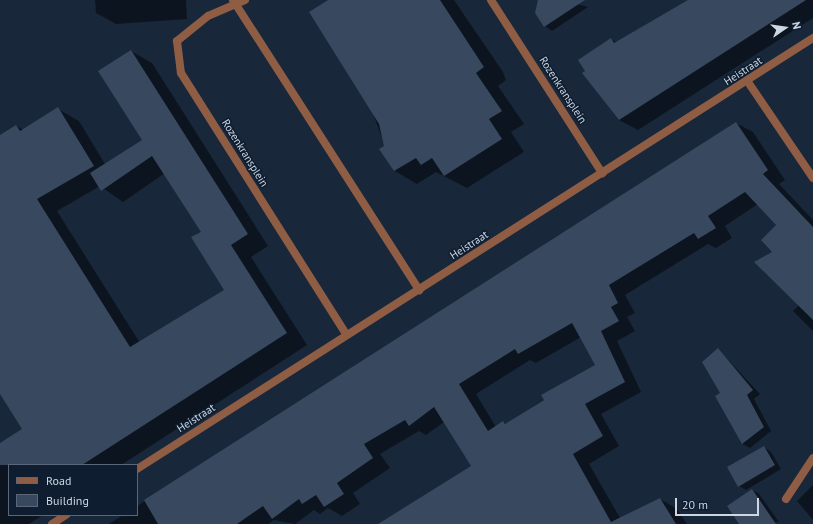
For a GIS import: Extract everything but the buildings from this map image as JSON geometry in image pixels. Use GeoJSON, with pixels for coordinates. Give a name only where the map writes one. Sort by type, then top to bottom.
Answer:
{"type":"FeatureCollection","features":[{"type":"Feature","properties":{"kind":"street","name":"Rozenkransplein"},"geometry":{"type":"LineString","coordinates":[[491,0],[602,173]]}},
{"type":"Feature","properties":{"kind":"street","name":"Rozenkransplein"},"geometry":{"type":"LineString","coordinates":[[346,334],[181,73],[177,41],[208,16],[239,1],[419,290]]}},
{"type":"Feature","properties":{"kind":"street","name":"Heistraat"},"geometry":{"type":"LineString","coordinates":[[138,468],[346,334],[419,290],[748,82],[813,38]]}},
{"type":"Feature","properties":{"kind":"street"},"geometry":{"type":"LineString","coordinates":[[748,82],[813,178]]}},
{"type":"Feature","properties":{"kind":"street"},"geometry":{"type":"LineString","coordinates":[[786,499],[813,458]]}},
{"type":"Feature","properties":{"kind":"street"},"geometry":{"type":"LineString","coordinates":[[52,524],[64,516]]}}]}
